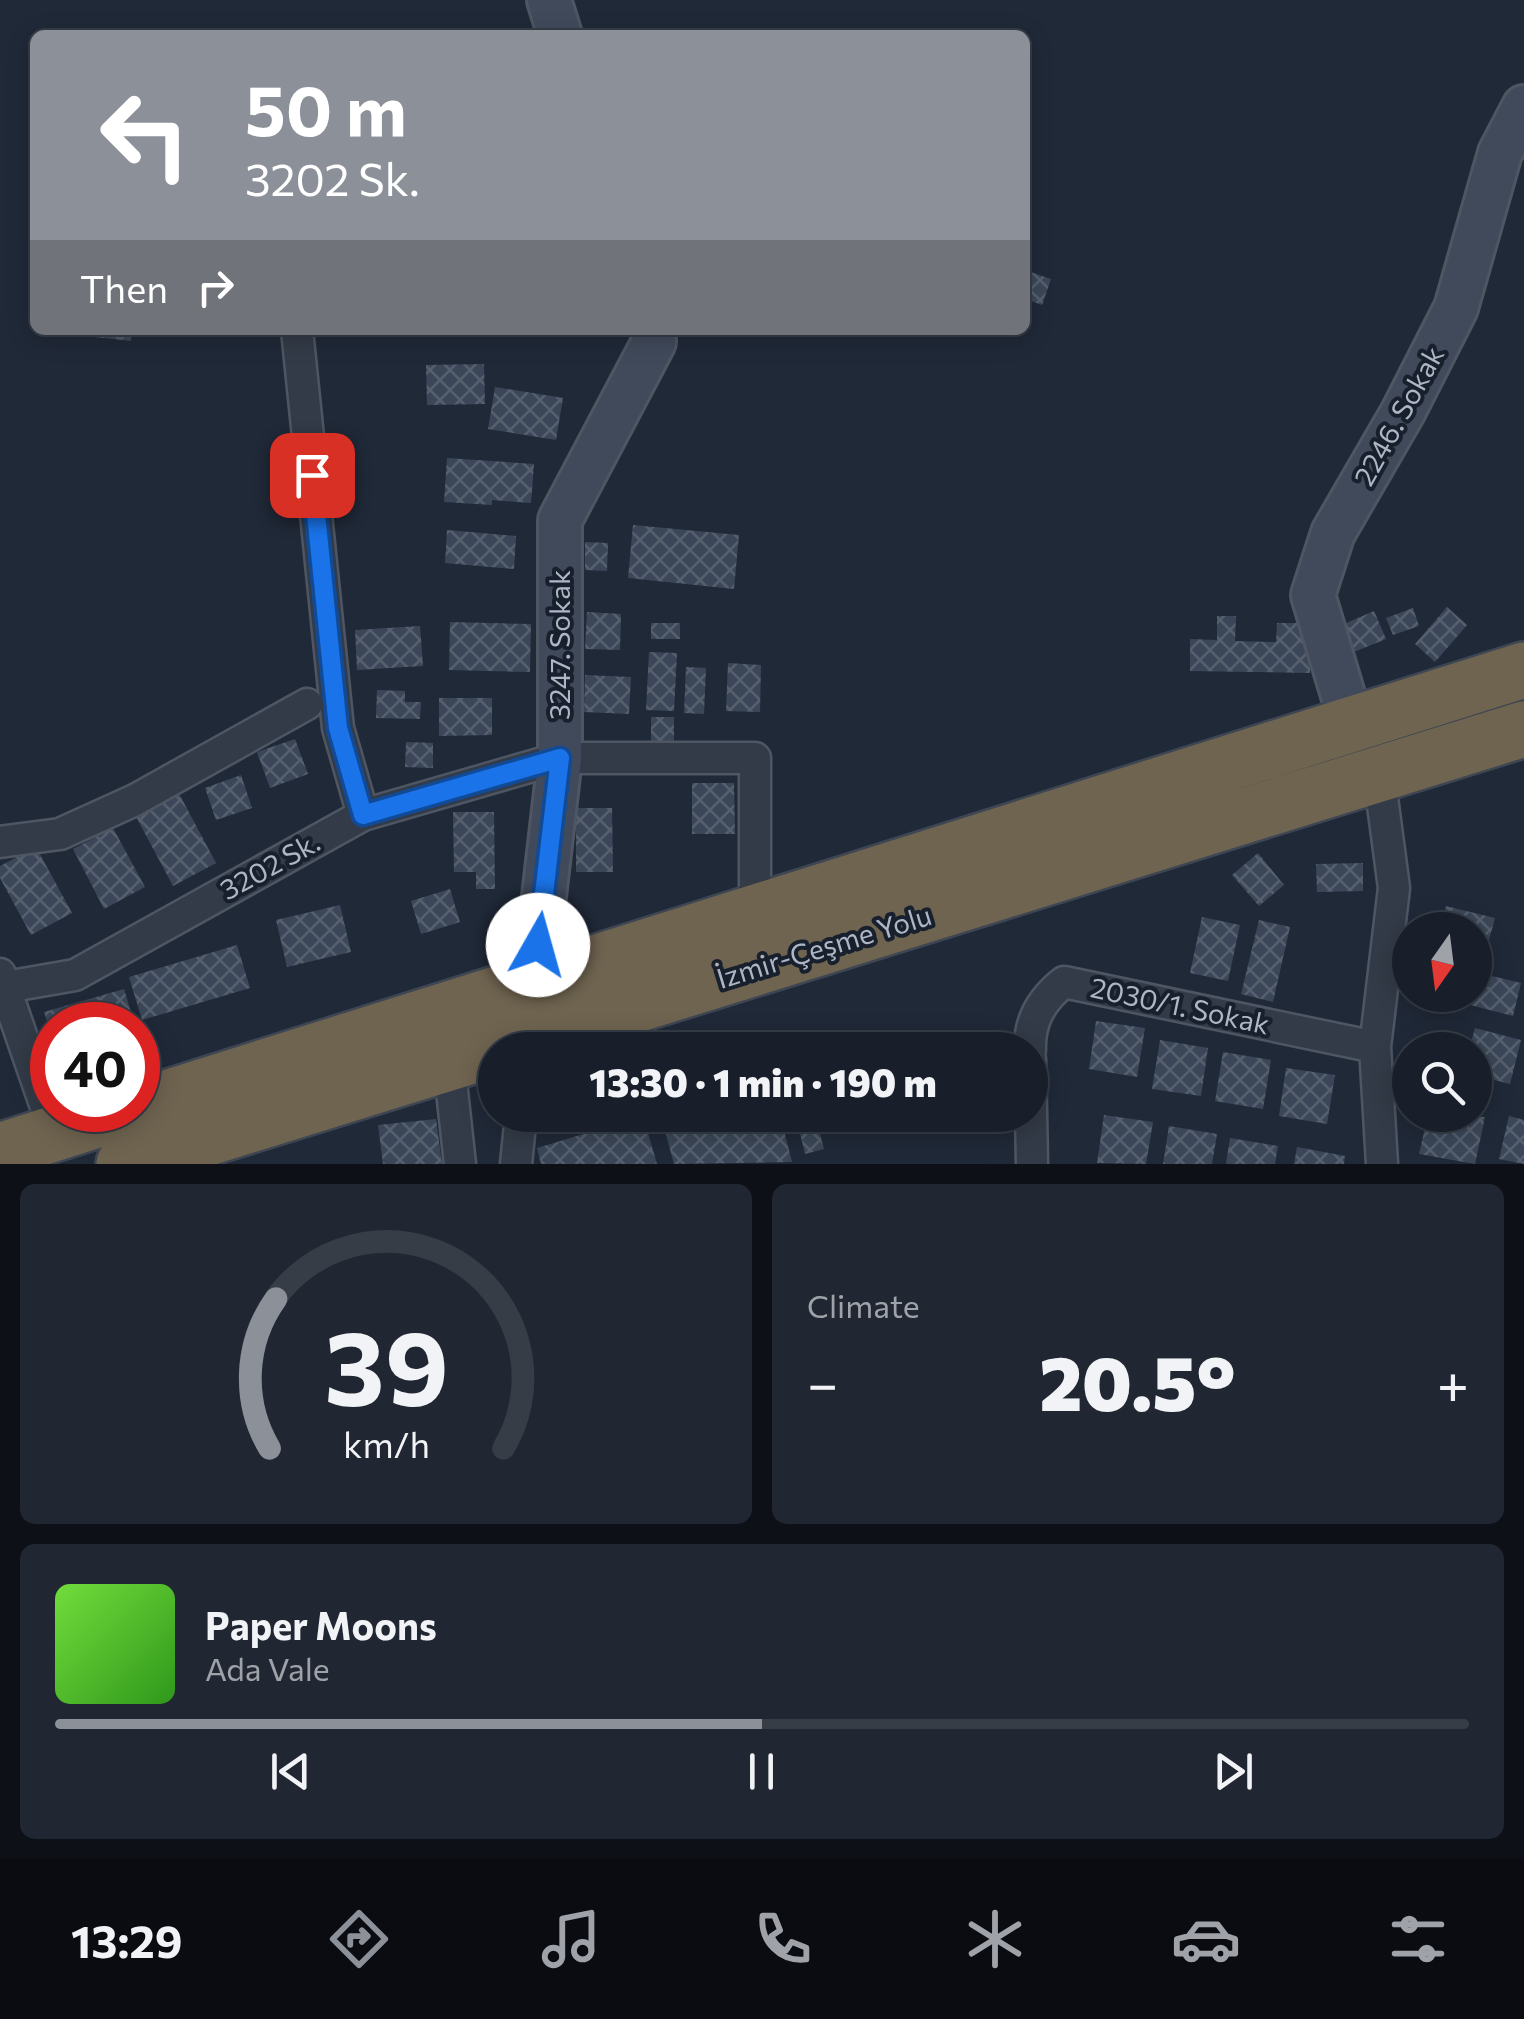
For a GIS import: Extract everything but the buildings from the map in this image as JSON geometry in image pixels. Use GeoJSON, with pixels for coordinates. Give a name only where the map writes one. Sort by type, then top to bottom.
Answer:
{"type":"FeatureCollection","features":[{"type":"Feature","properties":{"kind":"highway","name":"İzmir-Çeşme Yolu"},"geometry":{"type":"LineString","coordinates":[[160,1100],[1524,670]]}},
{"type":"Feature","properties":{"kind":"highway","name":"İzmir-Çeşme Yolu"},"geometry":{"type":"LineString","coordinates":[[566,1032],[1524,729]]}},
{"type":"Feature","properties":{"kind":"highway","name":"İzmir-Çeşme Yolu"},"geometry":{"type":"LineString","coordinates":[[124,1164],[478,1057]]}},
{"type":"Feature","properties":{"kind":"highway"},"geometry":{"type":"LineString","coordinates":[[0,1151],[58,1132]]}},
{"type":"Feature","properties":{"kind":"street"},"geometry":{"type":"LineString","coordinates":[[550,0],[559,30]]}},
{"type":"Feature","properties":{"kind":"street","name":"2246. Sokak"},"geometry":{"type":"LineString","coordinates":[[1352,725],[1313,595],[1333,533],[1403,412],[1456,308],[1500,153],[1524,106]]}},
{"type":"Feature","properties":{"kind":"street"},"geometry":{"type":"LineString","coordinates":[[298,335],[338,728],[363,815]]}},
{"type":"Feature","properties":{"kind":"street","name":"3247. Sokak"},"geometry":{"type":"LineString","coordinates":[[534,983],[560,758],[560,520],[654,342],[653,335]]}},
{"type":"Feature","properties":{"kind":"street"},"geometry":{"type":"LineString","coordinates":[[0,842],[60,834],[135,800],[307,704]]}},
{"type":"Feature","properties":{"kind":"street","name":"3202 Sk."},"geometry":{"type":"LineString","coordinates":[[1,983],[75,975],[363,815],[560,758],[755,758],[755,912]]}},
{"type":"Feature","properties":{"kind":"street"},"geometry":{"type":"LineString","coordinates":[[1379,775],[1394,888],[1375,1047],[1382,1164]]}},
{"type":"Feature","properties":{"kind":"street","name":"2030/1. Sokak"},"geometry":{"type":"LineString","coordinates":[[1030,1032],[1046,996],[1064,982],[1375,1047]]}},
{"type":"Feature","properties":{"kind":"street"},"geometry":{"type":"LineString","coordinates":[[1,983],[55,1133]]}},
{"type":"Feature","properties":{"kind":"street"},"geometry":{"type":"LineString","coordinates":[[449,1064],[460,1164]]}},
{"type":"Feature","properties":{"kind":"street"},"geometry":{"type":"LineString","coordinates":[[516,1164],[519,1132]]}},
{"type":"Feature","properties":{"kind":"street"},"geometry":{"type":"LineString","coordinates":[[1031,1132],[1032,1164]]}},
{"type":"Feature","properties":{"kind":"route"},"geometry":{"type":"LineString","coordinates":[[312,475],[338,728],[363,815],[560,758],[538,945]]}}]}
